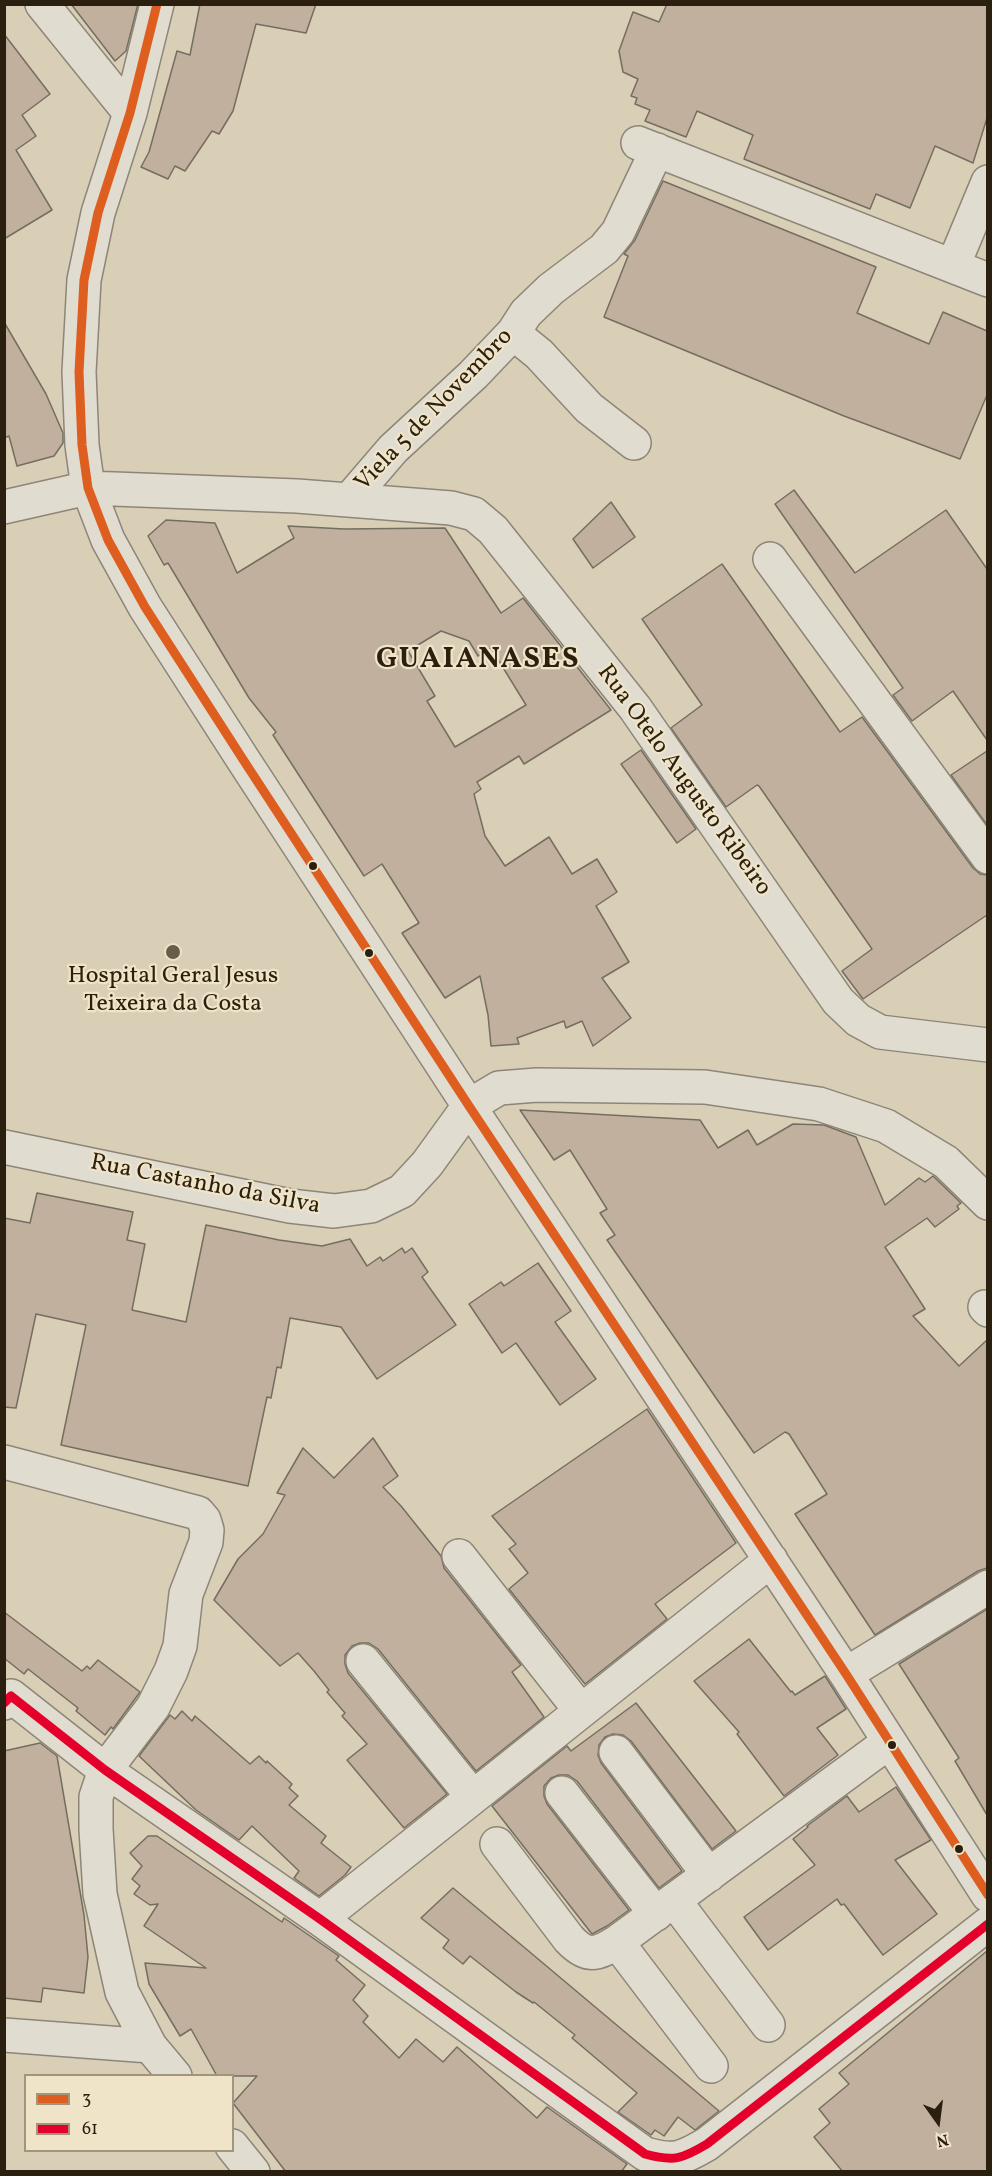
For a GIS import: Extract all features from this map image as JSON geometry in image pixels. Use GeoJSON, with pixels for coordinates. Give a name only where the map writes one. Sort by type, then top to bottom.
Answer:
{"type":"FeatureCollection","features":[{"type":"Feature","properties":{"kind":"street"},"geometry":{"type":"LineString","coordinates":[[42,4],[130,113]]}},
{"type":"Feature","properties":{"kind":"street"},"geometry":{"type":"LineString","coordinates":[[157,4],[130,113],[98,213],[84,280],[79,372],[82,445],[88,488],[108,540],[145,608],[469,1106],[846,1674],[987,1895]]}},
{"type":"Feature","properties":{"kind":"street","name":"Viela 5 de Novembro"},"geometry":{"type":"LineString","coordinates":[[4,507],[88,488],[350,499],[393,449],[473,375],[513,333],[526,313],[551,290],[604,249],[618,232],[647,146],[987,280]]}},
{"type":"Feature","properties":{"kind":"street"},"geometry":{"type":"LineString","coordinates":[[953,266],[987,182]]}},
{"type":"Feature","properties":{"kind":"street"},"geometry":{"type":"LineString","coordinates":[[513,333],[539,354],[589,408],[634,443]]}},
{"type":"Feature","properties":{"kind":"street","name":"Rua Otelo Augusto Ribeiro"},"geometry":{"type":"LineString","coordinates":[[350,499],[451,508],[474,514],[493,530],[635,708],[838,1001],[858,1020],[880,1032],[987,1045]]}},
{"type":"Feature","properties":{"kind":"street"},"geometry":{"type":"LineString","coordinates":[[770,559],[987,856]]}},
{"type":"Feature","properties":{"kind":"street"},"geometry":{"type":"LineString","coordinates":[[469,1106],[500,1088],[537,1085],[705,1087],[819,1104],[886,1126],[946,1162],[987,1203]]}},
{"type":"Feature","properties":{"kind":"street","name":"Rua Castanho da Silva"},"geometry":{"type":"LineString","coordinates":[[4,1147],[290,1206],[334,1210],[371,1206],[402,1191],[427,1164],[469,1106]]}},
{"type":"Feature","properties":{"kind":"street"},"geometry":{"type":"LineString","coordinates":[[4,1462],[198,1513],[204,1520],[207,1530],[206,1542],[186,1594],[180,1646],[171,1671],[153,1707],[105,1770],[96,1797],[100,1894],[122,1992],[150,2046],[173,2074]]}},
{"type":"Feature","properties":{"kind":"street"},"geometry":{"type":"LineString","coordinates":[[459,1556],[581,1711]]}},
{"type":"Feature","properties":{"kind":"street"},"geometry":{"type":"LineString","coordinates":[[320,1918],[771,1560]]}},
{"type":"Feature","properties":{"kind":"street"},"geometry":{"type":"LineString","coordinates":[[846,1674],[987,1587]]}},
{"type":"Feature","properties":{"kind":"street"},"geometry":{"type":"LineString","coordinates":[[363,1661],[473,1797]]}},
{"type":"Feature","properties":{"kind":"street"},"geometry":{"type":"LineString","coordinates":[[7,1696],[105,1770],[320,1918],[645,2154],[666,2160],[688,2156],[707,2144],[987,1924]]}},
{"type":"Feature","properties":{"kind":"street"},"geometry":{"type":"LineString","coordinates":[[497,1844],[569,1939],[580,1950],[591,1953],[604,1950],[889,1742]]}},
{"type":"Feature","properties":{"kind":"street"},"geometry":{"type":"LineString","coordinates":[[616,1752],[708,1875]]}},
{"type":"Feature","properties":{"kind":"street"},"geometry":{"type":"LineString","coordinates":[[562,1793],[768,2025]]}},
{"type":"Feature","properties":{"kind":"street"},"geometry":{"type":"LineString","coordinates":[[617,1942],[711,2066]]}},
{"type":"Feature","properties":{"kind":"street"},"geometry":{"type":"LineString","coordinates":[[4,2035],[150,2046]]}},
{"type":"Feature","properties":{"kind":"street"},"geometry":{"type":"LineString","coordinates":[[234,2148],[253,2172]]}},
{"type":"Feature","properties":{"kind":"building"},"geometry":{"type":"Polygon","coordinates":[[[71,4],[138,4],[126,51],[115,61],[71,4]]]}},
{"type":"Feature","properties":{"kind":"building"},"geometry":{"type":"Polygon","coordinates":[[[200,4],[316,4],[306,33],[256,24],[233,111],[219,134],[212,131],[185,171],[175,166],[168,179],[141,167],[149,152],[177,51],[190,55],[200,4]]]}},
{"type":"Feature","properties":{"kind":"building"},"geometry":{"type":"Polygon","coordinates":[[[667,4],[987,4],[987,118],[973,163],[935,146],[910,208],[876,194],[870,209],[744,159],[753,135],[697,111],[686,137],[645,121],[650,110],[635,104],[637,98],[631,96],[638,79],[623,72],[619,51],[633,12],[659,22],[667,4]]]}},
{"type":"Feature","properties":{"kind":"building"},"geometry":{"type":"Polygon","coordinates":[[[4,34],[50,94],[22,115],[36,136],[16,150],[52,210],[4,239],[4,34]]]}},
{"type":"Feature","properties":{"kind":"building"},"geometry":{"type":"Polygon","coordinates":[[[663,181],[876,267],[857,313],[929,344],[943,312],[987,331],[987,395],[960,459],[844,416],[604,317],[628,256],[624,254],[635,240],[663,181]]]}},
{"type":"Feature","properties":{"kind":"building"},"geometry":{"type":"Polygon","coordinates":[[[4,322],[46,394],[63,433],[63,443],[54,456],[17,466],[9,436],[4,438],[4,322]]]}},
{"type":"Feature","properties":{"kind":"building"},"geometry":{"type":"Polygon","coordinates":[[[794,490],[855,573],[946,510],[987,569],[987,740],[953,691],[912,721],[893,695],[903,688],[775,504],[794,490]]]}},
{"type":"Feature","properties":{"kind":"building"},"geometry":{"type":"Polygon","coordinates":[[[611,502],[635,537],[593,568],[573,539],[611,502]]]}},
{"type":"Feature","properties":{"kind":"building"},"geometry":{"type":"Polygon","coordinates":[[[166,520],[215,523],[237,573],[294,538],[288,526],[344,529],[445,528],[501,613],[523,598],[611,710],[524,764],[519,756],[477,782],[481,789],[474,794],[485,836],[505,866],[549,837],[572,874],[597,859],[617,892],[596,906],[629,962],[602,978],[631,1018],[593,1046],[582,1021],[566,1028],[564,1021],[517,1038],[519,1044],[491,1046],[488,1015],[480,976],[445,998],[402,933],[419,923],[382,864],[364,876],[273,735],[276,732],[249,698],[168,563],[164,565],[148,536],[166,520]],[[441,631],[408,651],[435,696],[427,701],[455,747],[526,705],[491,648],[478,656],[469,641],[441,631]]]}},
{"type":"Feature","properties":{"kind":"building"},"geometry":{"type":"Polygon","coordinates":[[[722,564],[840,732],[862,717],[973,868],[980,874],[987,875],[987,915],[863,999],[842,971],[872,949],[759,786],[757,785],[726,807],[671,728],[702,705],[642,619],[722,564]]]}},
{"type":"Feature","properties":{"kind":"building"},"geometry":{"type":"Polygon","coordinates":[[[641,750],[696,829],[677,843],[621,764],[641,750]]]}},
{"type":"Feature","properties":{"kind":"building"},"geometry":{"type":"Polygon","coordinates":[[[987,751],[987,825],[951,775],[987,751]]]}},
{"type":"Feature","properties":{"kind":"building"},"geometry":{"type":"Polygon","coordinates":[[[520,1110],[700,1120],[718,1148],[748,1130],[757,1145],[793,1124],[824,1125],[856,1137],[885,1205],[919,1178],[925,1182],[933,1176],[961,1203],[957,1206],[959,1209],[935,1227],[927,1218],[885,1247],[925,1309],[913,1316],[959,1366],[987,1340],[987,1568],[978,1571],[875,1635],[795,1514],[827,1494],[789,1434],[785,1432],[754,1453],[607,1240],[615,1235],[600,1213],[607,1209],[570,1150],[554,1160],[520,1110]]]}},
{"type":"Feature","properties":{"kind":"building"},"geometry":{"type":"Polygon","coordinates":[[[37,1193],[133,1212],[127,1240],[145,1244],[132,1310],[186,1322],[206,1225],[322,1246],[350,1239],[367,1266],[380,1257],[383,1261],[402,1248],[405,1253],[412,1248],[428,1272],[422,1277],[456,1325],[377,1379],[341,1327],[290,1318],[281,1368],[277,1367],[271,1398],[267,1397],[248,1486],[61,1445],[86,1325],[36,1314],[16,1408],[4,1407],[4,1218],[30,1223],[37,1193]]]}},
{"type":"Feature","properties":{"kind":"building"},"geometry":{"type":"Polygon","coordinates":[[[538,1263],[571,1311],[555,1322],[596,1379],[560,1405],[516,1343],[502,1353],[469,1304],[501,1282],[504,1286],[538,1263]]]}},
{"type":"Feature","properties":{"kind":"building"},"geometry":{"type":"Polygon","coordinates":[[[647,1409],[736,1543],[655,1604],[667,1619],[585,1684],[509,1589],[528,1573],[509,1549],[516,1544],[492,1516],[647,1409]]]}},
{"type":"Feature","properties":{"kind":"building"},"geometry":{"type":"Polygon","coordinates":[[[373,1438],[398,1476],[383,1487],[441,1556],[444,1568],[521,1665],[512,1672],[544,1717],[476,1771],[378,1649],[369,1643],[352,1646],[345,1655],[348,1673],[447,1794],[404,1828],[347,1760],[367,1744],[342,1716],[345,1713],[327,1692],[329,1690],[314,1671],[298,1653],[280,1666],[214,1600],[238,1559],[263,1534],[285,1495],[277,1493],[303,1448],[334,1478],[373,1438]]]}},
{"type":"Feature","properties":{"kind":"building"},"geometry":{"type":"Polygon","coordinates":[[[987,1609],[987,1815],[955,1761],[959,1758],[899,1664],[987,1609]]]}},
{"type":"Feature","properties":{"kind":"building"},"geometry":{"type":"Polygon","coordinates":[[[4,1612],[82,1671],[87,1666],[90,1669],[98,1660],[140,1692],[113,1729],[111,1727],[105,1735],[76,1711],[78,1708],[28,1669],[24,1674],[4,1658],[4,1612]]]}},
{"type":"Feature","properties":{"kind":"building"},"geometry":{"type":"Polygon","coordinates":[[[749,1639],[795,1695],[825,1676],[846,1709],[817,1728],[838,1755],[784,1796],[737,1734],[739,1732],[694,1681],[749,1639]]]}},
{"type":"Feature","properties":{"kind":"building"},"geometry":{"type":"Polygon","coordinates":[[[636,1703],[736,1831],[712,1849],[631,1741],[623,1735],[613,1734],[605,1737],[599,1745],[598,1755],[601,1763],[682,1871],[659,1888],[577,1781],[568,1775],[551,1778],[544,1786],[547,1804],[629,1910],[592,1934],[492,1806],[567,1746],[571,1751],[636,1703]]]}},
{"type":"Feature","properties":{"kind":"building"},"geometry":{"type":"Polygon","coordinates":[[[182,1711],[192,1721],[195,1716],[250,1764],[259,1756],[292,1784],[289,1788],[298,1796],[289,1805],[326,1836],[321,1843],[351,1867],[345,1875],[319,1896],[294,1878],[299,1871],[252,1826],[239,1840],[196,1810],[139,1756],[170,1715],[175,1719],[182,1711]]]}},
{"type":"Feature","properties":{"kind":"building"},"geometry":{"type":"Polygon","coordinates":[[[40,1743],[57,1756],[84,1915],[88,1957],[84,1993],[43,1988],[41,2002],[4,1998],[4,1751],[40,1743]]]}},
{"type":"Feature","properties":{"kind":"building"},"geometry":{"type":"Polygon","coordinates":[[[896,1787],[931,1840],[895,1860],[937,1914],[883,1955],[844,1904],[841,1905],[837,1899],[768,1950],[744,1917],[815,1865],[793,1839],[847,1796],[859,1812],[896,1787]]]}},
{"type":"Feature","properties":{"kind":"building"},"geometry":{"type":"Polygon","coordinates":[[[148,1836],[157,1836],[282,1922],[284,1918],[339,1956],[336,1960],[365,1985],[353,2000],[368,2016],[363,2022],[399,2058],[416,2039],[443,2062],[457,2047],[537,2118],[547,2107],[627,2164],[621,2172],[286,2172],[234,2104],[257,2076],[216,2074],[191,2029],[180,2036],[149,1984],[145,1963],[206,1968],[144,1926],[158,1904],[150,1905],[134,1894],[140,1886],[132,1879],[142,1866],[130,1853],[148,1836]]]}},
{"type":"Feature","properties":{"kind":"building"},"geometry":{"type":"Polygon","coordinates":[[[453,1888],[719,2111],[695,2130],[678,2117],[664,2136],[655,2130],[651,2135],[618,2112],[637,2093],[572,2038],[575,2035],[534,2002],[516,1992],[470,1956],[463,1964],[443,1948],[449,1940],[421,1918],[453,1888]]]}},
{"type":"Feature","properties":{"kind":"building"},"geometry":{"type":"Polygon","coordinates":[[[987,1951],[987,2172],[843,2172],[814,2137],[830,2123],[819,2109],[849,2084],[839,2073],[987,1951]]]}},
{"type":"Feature","properties":{"kind":"transit line","name":"3"},"geometry":{"type":"LineString","coordinates":[[157,4],[130,113],[98,213],[84,280],[79,372],[82,445],[88,488],[108,540],[145,607],[244,761],[469,1106],[846,1674],[988,1895]]}},
{"type":"Feature","properties":{"kind":"transit line","name":"61"},"geometry":{"type":"LineString","coordinates":[[4,1703],[11,1696],[105,1770],[320,1919],[645,2154],[663,2158],[678,2158],[707,2144],[988,1924]]}},
{"type":"Feature","properties":{"kind":"place","name":"Hospital Geral Jesus Teixeira da Costa"},"geometry":{"type":"Point","coordinates":[173,952]}},
{"type":"Feature","properties":{"kind":"district","name":"GUAIANASES"},"geometry":{"type":"Point","coordinates":[478,661]}}]}
